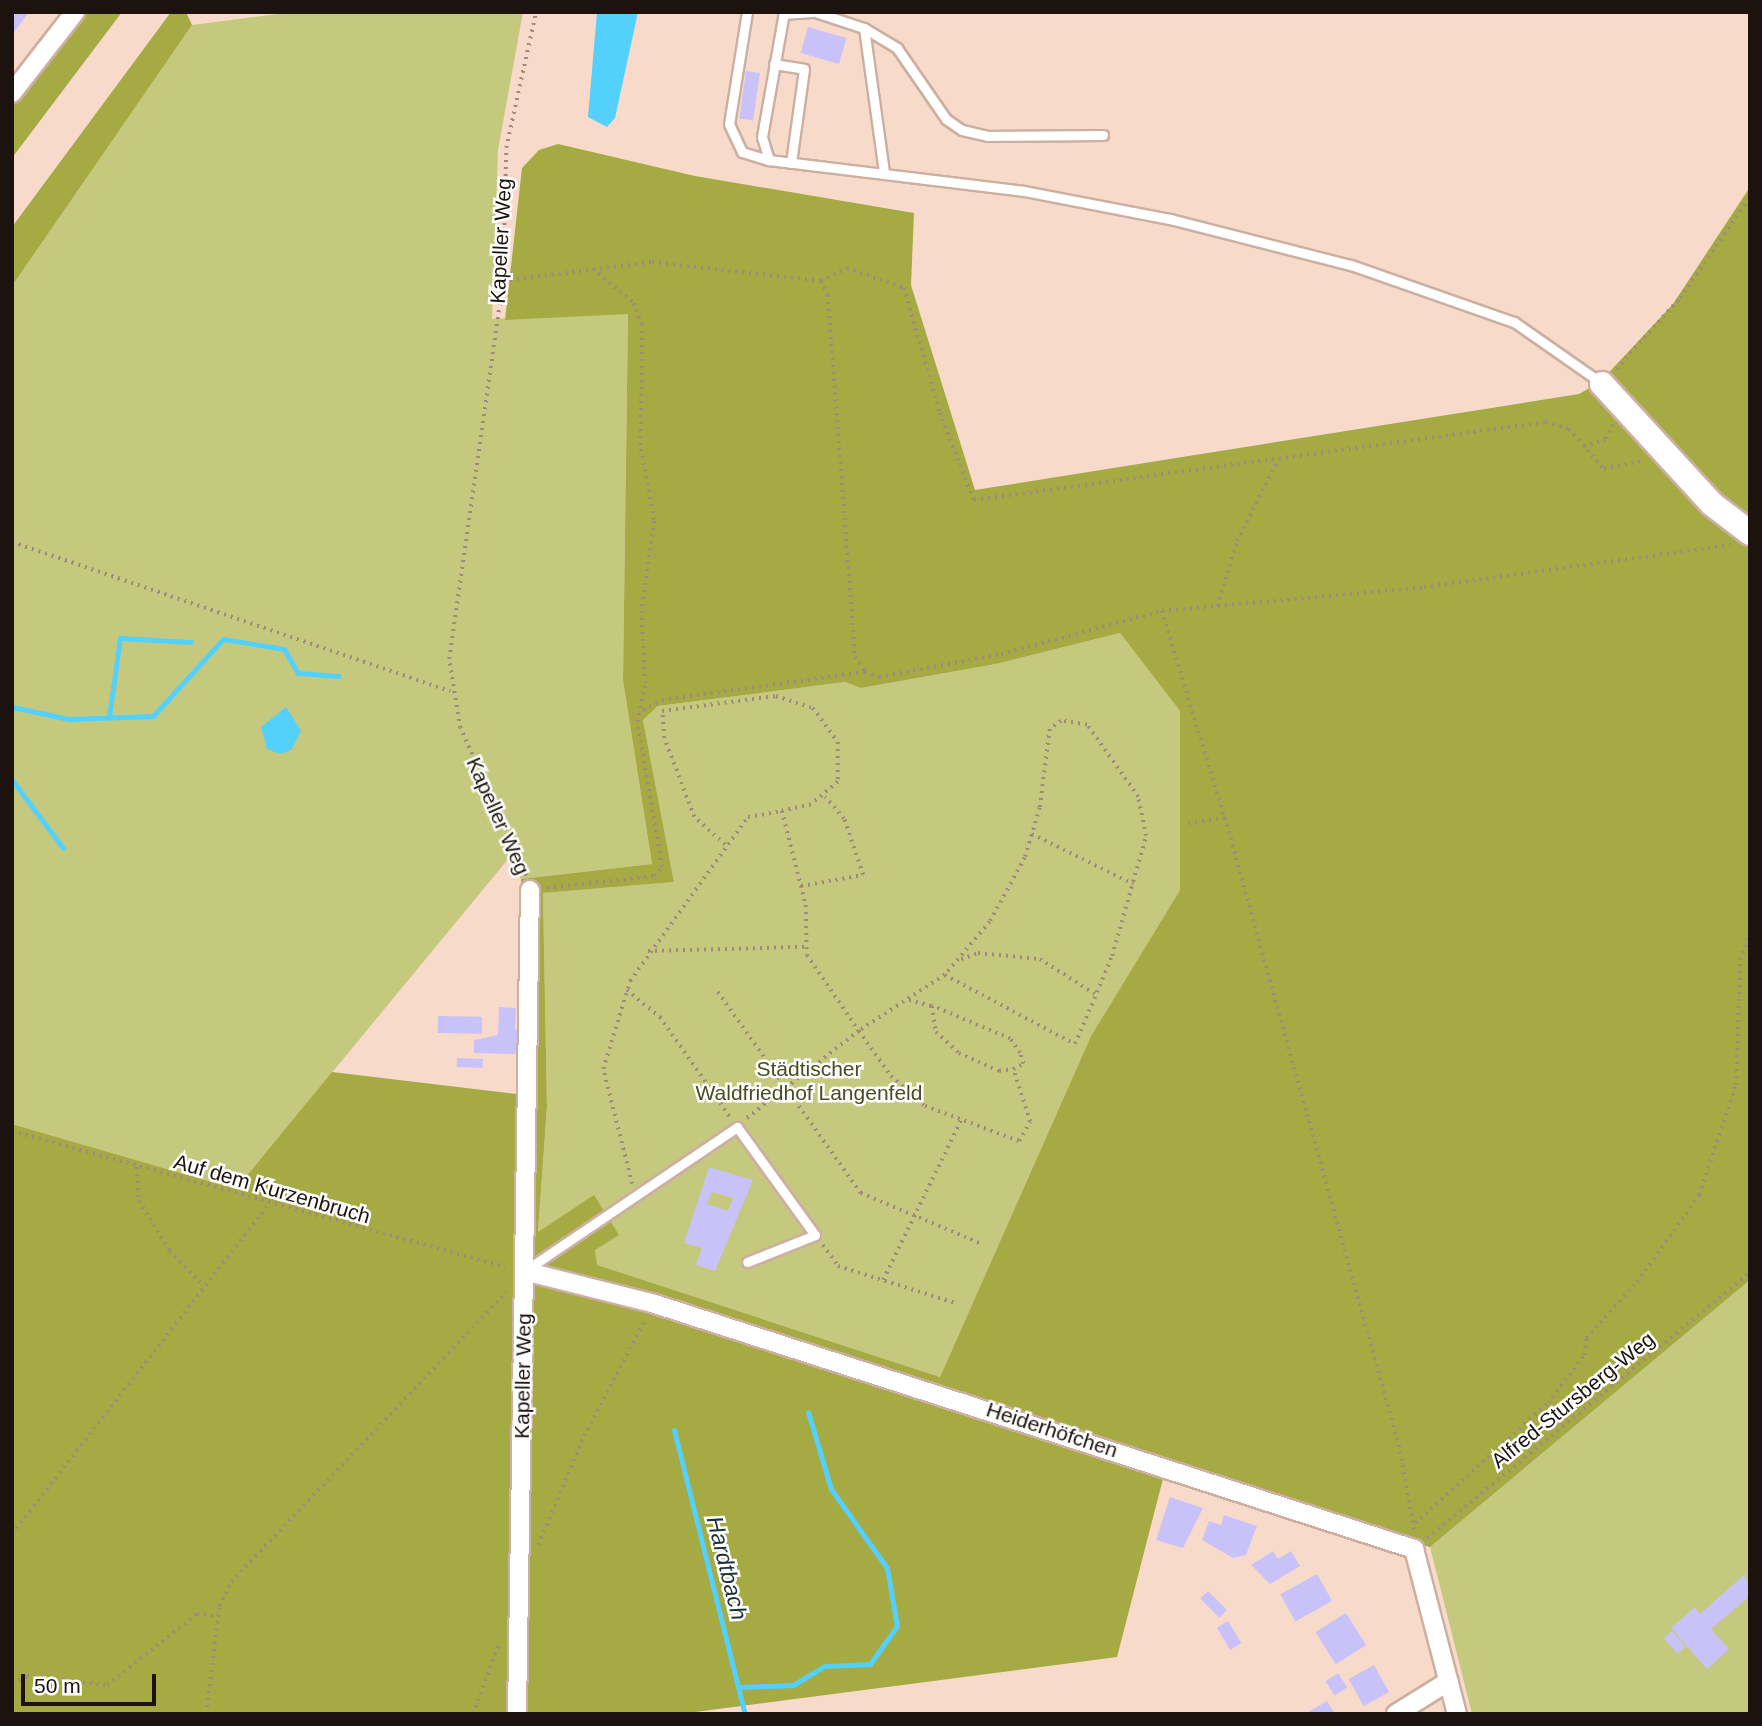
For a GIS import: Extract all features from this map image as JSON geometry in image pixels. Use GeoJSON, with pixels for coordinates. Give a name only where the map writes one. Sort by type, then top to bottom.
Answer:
{"type":"FeatureCollection","features":[{"type":"Feature","properties":{"kind":"street"},"geometry":{"type":"LineString","coordinates":[[12,93],[75,12]]}},
{"type":"Feature","properties":{"kind":"street"},"geometry":{"type":"LineString","coordinates":[[1602,384],[1744,538]]}},
{"type":"Feature","properties":{"kind":"street","name":"Kapeller Weg"},"geometry":{"type":"LineString","coordinates":[[517,1714],[530,890]]}},
{"type":"Feature","properties":{"kind":"street","name":"Heiderhöfchen"},"geometry":{"type":"LineString","coordinates":[[524,1271],[654,1304],[1414,1549]]}},
{"type":"Feature","properties":{"kind":"street"},"geometry":{"type":"LineString","coordinates":[[1414,1549],[1457,1714]]}},
{"type":"Feature","properties":{"kind":"street"},"geometry":{"type":"LineString","coordinates":[[1396,1714],[1449,1681]]}},
{"type":"Feature","properties":{"kind":"lane"},"geometry":{"type":"LineString","coordinates":[[747,12],[729,124],[742,152],[769,160],[884,172],[1170,219],[1351,265],[1514,322],[1602,384]]}},
{"type":"Feature","properties":{"kind":"lane"},"geometry":{"type":"LineString","coordinates":[[769,160],[762,137],[783,13],[813,12],[864,28],[897,48],[946,119],[962,130],[986,136],[1103,135]]}},
{"type":"Feature","properties":{"kind":"lane"},"geometry":{"type":"LineString","coordinates":[[864,28],[884,172]]}},
{"type":"Feature","properties":{"kind":"lane"},"geometry":{"type":"LineString","coordinates":[[774,64],[804,68],[791,163]]}},
{"type":"Feature","properties":{"kind":"lane"},"geometry":{"type":"LineString","coordinates":[[524,1271],[737,1127],[815,1235],[747,1262]]}},
{"type":"Feature","properties":{"kind":"path","name":"Kapeller Weg"},"geometry":{"type":"LineString","coordinates":[[530,890],[450,691],[450,627],[502,281],[506,148],[536,12]]}},
{"type":"Feature","properties":{"kind":"path"},"geometry":{"type":"LineString","coordinates":[[1602,384],[1680,298],[1750,197]]}},
{"type":"Feature","properties":{"kind":"path"},"geometry":{"type":"LineString","coordinates":[[502,281],[590,267],[652,262],[821,281],[847,268],[904,288],[940,413],[974,499],[1546,422],[1569,429],[1604,468],[1616,470],[1664,453]]}},
{"type":"Feature","properties":{"kind":"path"},"geometry":{"type":"LineString","coordinates":[[530,890],[654,876],[662,867],[640,752],[637,722],[643,709],[641,613],[654,520],[640,445],[642,325],[632,302],[590,267]]}},
{"type":"Feature","properties":{"kind":"path"},"geometry":{"type":"LineString","coordinates":[[821,281],[828,295],[855,657],[865,672]]}},
{"type":"Feature","properties":{"kind":"path"},"geometry":{"type":"LineString","coordinates":[[1582,446],[1592,449],[1606,439],[1619,404]]}},
{"type":"Feature","properties":{"kind":"path"},"geometry":{"type":"LineString","coordinates":[[1217,606],[1237,541],[1278,460]]}},
{"type":"Feature","properties":{"kind":"path"},"geometry":{"type":"LineString","coordinates":[[643,709],[663,700],[865,672],[879,677],[1001,654],[1162,611],[1424,587],[1744,538]]}},
{"type":"Feature","properties":{"kind":"path"},"geometry":{"type":"LineString","coordinates":[[12,542],[450,691]]}},
{"type":"Feature","properties":{"kind":"path"},"geometry":{"type":"LineString","coordinates":[[1162,611],[1225,818],[1415,1522],[1414,1549]]}},
{"type":"Feature","properties":{"kind":"path"},"geometry":{"type":"LineString","coordinates":[[633,1197],[626,1144],[603,1069],[627,990],[648,950],[748,817],[782,811],[825,797],[842,764],[838,742],[813,708],[776,696],[662,711],[664,737],[694,817],[725,845]]}},
{"type":"Feature","properties":{"kind":"path"},"geometry":{"type":"LineString","coordinates":[[627,990],[660,1017],[737,1127],[785,1086],[859,1031],[945,975],[959,959],[990,922],[1032,834],[1050,729],[1061,721],[1087,725],[1138,797],[1146,836],[1096,995],[1075,1044],[945,975]]}},
{"type":"Feature","properties":{"kind":"path"},"geometry":{"type":"LineString","coordinates":[[801,886],[863,875],[844,819],[825,797]]}},
{"type":"Feature","properties":{"kind":"path"},"geometry":{"type":"LineString","coordinates":[[782,811],[801,886],[806,947],[891,1076],[925,1106],[1019,1141],[1030,1122],[1013,1069]]}},
{"type":"Feature","properties":{"kind":"path"},"geometry":{"type":"LineString","coordinates":[[1188,824],[1225,818]]}},
{"type":"Feature","properties":{"kind":"path"},"geometry":{"type":"LineString","coordinates":[[1032,834],[1133,884]]}},
{"type":"Feature","properties":{"kind":"path"},"geometry":{"type":"LineString","coordinates":[[1415,1522],[1548,1403],[1584,1355],[1586,1338],[1637,1282],[1699,1195],[1736,1085],[1740,960],[1750,932]]}},
{"type":"Feature","properties":{"kind":"path"},"geometry":{"type":"LineString","coordinates":[[648,950],[806,947]]}},
{"type":"Feature","properties":{"kind":"path"},"geometry":{"type":"LineString","coordinates":[[959,959],[978,953],[1040,959],[1096,995]]}},
{"type":"Feature","properties":{"kind":"path"},"geometry":{"type":"LineString","coordinates":[[718,992],[861,1193],[980,1243]]}},
{"type":"Feature","properties":{"kind":"path"},"geometry":{"type":"LineString","coordinates":[[907,1000],[932,1006],[1010,1039],[1023,1058],[1013,1069],[999,1072],[959,1053],[936,1032],[932,1006]]}},
{"type":"Feature","properties":{"kind":"path"},"geometry":{"type":"LineString","coordinates":[[883,1280],[961,1120]]}},
{"type":"Feature","properties":{"kind":"path","name":"Auf dem Kurzenbruch"},"geometry":{"type":"LineString","coordinates":[[12,1131],[268,1205],[524,1271]]}},
{"type":"Feature","properties":{"kind":"path"},"geometry":{"type":"LineString","coordinates":[[137,1167],[139,1201],[170,1251],[203,1285]]}},
{"type":"Feature","properties":{"kind":"path"},"geometry":{"type":"LineString","coordinates":[[12,1534],[203,1285],[268,1205]]}},
{"type":"Feature","properties":{"kind":"path"},"geometry":{"type":"LineString","coordinates":[[815,1235],[838,1266],[955,1303]]}},
{"type":"Feature","properties":{"kind":"path"},"geometry":{"type":"LineString","coordinates":[[206,1714],[218,1616],[231,1582],[524,1271]]}},
{"type":"Feature","properties":{"kind":"path","name":"Alfred-Stursberg-Weg"},"geometry":{"type":"LineString","coordinates":[[1414,1549],[1750,1273]]}},
{"type":"Feature","properties":{"kind":"path"},"geometry":{"type":"LineString","coordinates":[[535,1551],[584,1436],[654,1304]]}},
{"type":"Feature","properties":{"kind":"path"},"geometry":{"type":"LineString","coordinates":[[12,1684],[27,1676],[107,1685],[197,1614],[218,1616]]}},
{"type":"Feature","properties":{"kind":"path"},"geometry":{"type":"LineString","coordinates":[[473,1714],[501,1639]]}},
{"type":"Feature","properties":{"kind":"green space"},"geometry":{"type":"Polygon","coordinates":[[[87,12],[122,12],[12,158],[12,103],[87,12]]]}},
{"type":"Feature","properties":{"kind":"green space"},"geometry":{"type":"Polygon","coordinates":[[[171,12],[186,12],[192,25],[12,286],[12,227],[171,12]]]}},
{"type":"Feature","properties":{"kind":"green space"},"geometry":{"type":"Polygon","coordinates":[[[294,12],[523,12],[498,150],[492,319],[628,313],[623,680],[652,864],[521,879],[509,858],[236,1189],[12,1124],[12,286],[192,25],[294,12]]]}},
{"type":"Feature","properties":{"kind":"green space"},"geometry":{"type":"Polygon","coordinates":[[[558,144],[695,176],[914,213],[911,285],[975,490],[1579,394],[1600,382],[1673,304],[1750,187],[1750,1280],[1430,1547],[1164,1475],[1117,1657],[680,1714],[12,1714],[12,1124],[236,1189],[332,1072],[525,1095],[521,879],[652,864],[623,680],[628,314],[505,320],[522,168],[539,150],[558,144]],[[1120,633],[996,664],[861,688],[845,682],[658,706],[643,720],[674,882],[543,893],[547,1107],[538,1232],[594,1195],[619,1235],[595,1250],[597,1265],[940,1377],[1091,1036],[1180,890],[1180,711],[1120,633]]]}},
{"type":"Feature","properties":{"kind":"green space","name":"Städtischer Waldfriedhof Langenfeld"},"geometry":{"type":"Polygon","coordinates":[[[1120,633],[1180,711],[1180,890],[1091,1036],[940,1377],[596,1265],[595,1250],[538,1233],[547,1107],[543,893],[674,882],[643,720],[658,706],[845,682],[861,688],[996,664],[1120,633]]]}},
{"type":"Feature","properties":{"kind":"green space"},"geometry":{"type":"Polygon","coordinates":[[[1750,1280],[1750,1714],[1472,1714],[1430,1547],[1750,1280]]]}},
{"type":"Feature","properties":{"kind":"water"},"geometry":{"type":"Polygon","coordinates":[[[597,12],[638,12],[615,118],[607,127],[588,117],[597,12]]]}},
{"type":"Feature","properties":{"kind":"water"},"geometry":{"type":"Polygon","coordinates":[[[286,707],[301,731],[291,750],[280,754],[267,749],[261,727],[286,707]]]}},
{"type":"Feature","properties":{"kind":"building"},"geometry":{"type":"Polygon","coordinates":[[[12,12],[29,12],[12,35],[12,12]]]}},
{"type":"Feature","properties":{"kind":"building"},"geometry":{"type":"Polygon","coordinates":[[[808,27],[846,38],[839,64],[801,53],[808,27]]]}},
{"type":"Feature","properties":{"kind":"building"},"geometry":{"type":"Polygon","coordinates":[[[746,71],[760,73],[753,120],[739,119],[746,71]]]}},
{"type":"Feature","properties":{"kind":"building"},"geometry":{"type":"Polygon","coordinates":[[[499,1007],[516,1008],[515,1030],[521,1029],[515,1054],[474,1053],[474,1040],[498,1035],[499,1007]]]}},
{"type":"Feature","properties":{"kind":"building"},"geometry":{"type":"Polygon","coordinates":[[[438,1016],[482,1017],[482,1034],[438,1033],[438,1016]]]}},
{"type":"Feature","properties":{"kind":"building"},"geometry":{"type":"Polygon","coordinates":[[[457,1058],[483,1059],[483,1068],[457,1067],[457,1058]]]}},
{"type":"Feature","properties":{"kind":"building"},"geometry":{"type":"Polygon","coordinates":[[[709,1167],[753,1180],[715,1271],[696,1265],[702,1248],[684,1243],[709,1167]],[[712,1192],[707,1204],[728,1211],[733,1198],[712,1192]]]}},
{"type":"Feature","properties":{"kind":"building"},"geometry":{"type":"Polygon","coordinates":[[[1170,1497],[1203,1508],[1183,1548],[1156,1540],[1170,1497]]]}},
{"type":"Feature","properties":{"kind":"building"},"geometry":{"type":"Polygon","coordinates":[[[1224,1515],[1257,1526],[1246,1555],[1233,1558],[1202,1540],[1209,1521],[1221,1525],[1224,1515]]]}},
{"type":"Feature","properties":{"kind":"building"},"geometry":{"type":"Polygon","coordinates":[[[1273,1551],[1278,1559],[1291,1551],[1300,1566],[1270,1584],[1251,1565],[1273,1551]]]}},
{"type":"Feature","properties":{"kind":"building"},"geometry":{"type":"Polygon","coordinates":[[[1317,1574],[1332,1601],[1295,1621],[1280,1594],[1317,1574]]]}},
{"type":"Feature","properties":{"kind":"building"},"geometry":{"type":"Polygon","coordinates":[[[1745,1574],[1750,1596],[1711,1629],[1729,1649],[1707,1669],[1671,1628],[1695,1607],[1700,1614],[1745,1574]]]}},
{"type":"Feature","properties":{"kind":"building"},"geometry":{"type":"Polygon","coordinates":[[[1208,1591],[1227,1610],[1219,1618],[1200,1599],[1208,1591]]]}},
{"type":"Feature","properties":{"kind":"building"},"geometry":{"type":"Polygon","coordinates":[[[1346,1613],[1366,1645],[1336,1664],[1315,1632],[1346,1613]]]}},
{"type":"Feature","properties":{"kind":"building"},"geometry":{"type":"Polygon","coordinates":[[[1228,1621],[1241,1643],[1230,1650],[1217,1628],[1228,1621]]]}},
{"type":"Feature","properties":{"kind":"building"},"geometry":{"type":"Polygon","coordinates":[[[1672,1631],[1686,1647],[1677,1654],[1664,1638],[1672,1631]]]}},
{"type":"Feature","properties":{"kind":"building"},"geometry":{"type":"Polygon","coordinates":[[[1374,1665],[1389,1692],[1364,1706],[1349,1679],[1374,1665]]]}},
{"type":"Feature","properties":{"kind":"building"},"geometry":{"type":"Polygon","coordinates":[[[1338,1673],[1347,1687],[1335,1695],[1325,1681],[1338,1673]]]}},
{"type":"Feature","properties":{"kind":"building"},"geometry":{"type":"Polygon","coordinates":[[[1327,1701],[1335,1714],[1305,1714],[1327,1701]]]}},
{"type":"Feature","properties":{"kind":"waterway"},"geometry":{"type":"LineString","coordinates":[[109,717],[120,638],[191,642]]}},
{"type":"Feature","properties":{"kind":"waterway"},"geometry":{"type":"LineString","coordinates":[[12,707],[69,719],[153,716],[223,639],[284,649],[298,673],[339,676]]}},
{"type":"Feature","properties":{"kind":"waterway"},"geometry":{"type":"LineString","coordinates":[[12,780],[63,848]]}},
{"type":"Feature","properties":{"kind":"waterway"},"geometry":{"type":"LineString","coordinates":[[739,1687],[793,1685],[825,1666],[870,1664],[897,1626],[887,1568],[831,1489],[808,1412]]}},
{"type":"Feature","properties":{"kind":"waterway","name":"Hardtbach"},"geometry":{"type":"LineString","coordinates":[[674,1430],[745,1714]]}}]}
